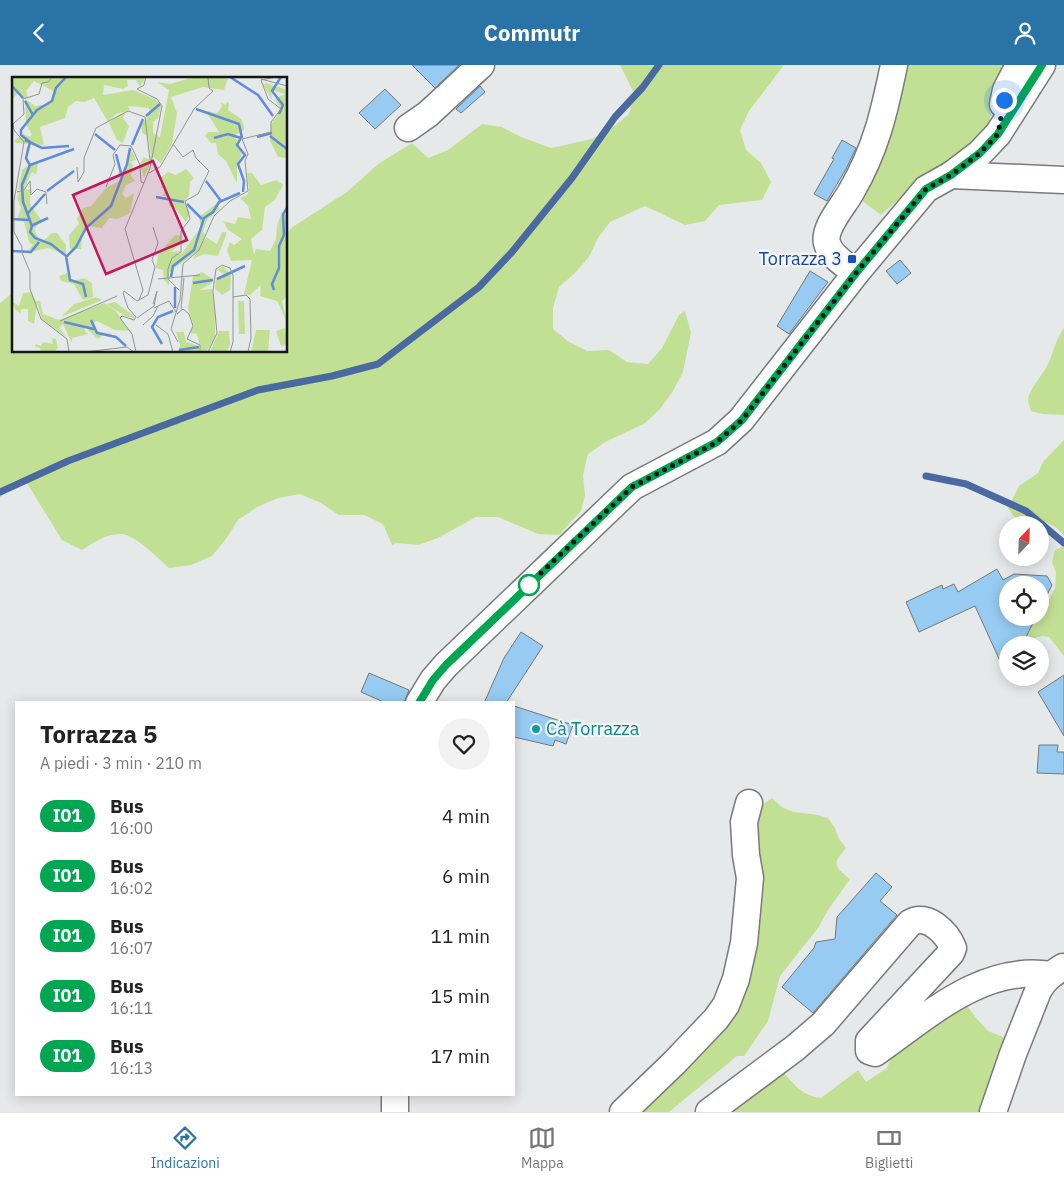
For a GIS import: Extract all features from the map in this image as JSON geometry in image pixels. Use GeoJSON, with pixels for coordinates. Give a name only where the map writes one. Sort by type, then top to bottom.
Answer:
{"type":"FeatureCollection","features":[{"type":"Feature","properties":{"kind":"street"},"geometry":{"type":"LineString","coordinates":[[408,128],[428,114],[481,65]]}},
{"type":"Feature","properties":{"kind":"street"},"geometry":{"type":"LineString","coordinates":[[856,273],[832,253],[826,242],[828,229],[869,157],[882,122],[894,65]]}},
{"type":"Feature","properties":{"kind":"street"},"geometry":{"type":"LineString","coordinates":[[998,134],[1006,90],[1019,65]]}},
{"type":"Feature","properties":{"kind":"street"},"geometry":{"type":"LineString","coordinates":[[420,701],[433,680],[446,665],[632,487],[717,442],[742,420],[856,273],[926,189],[951,175],[980,153],[998,134],[1042,65]]}},
{"type":"Feature","properties":{"kind":"street"},"geometry":{"type":"LineString","coordinates":[[951,175],[1064,180]]}},
{"type":"Feature","properties":{"kind":"street"},"geometry":{"type":"LineString","coordinates":[[623,1112],[674,1063],[716,1019],[726,1005],[736,979],[744,943],[750,878],[746,855],[744,822],[749,803]]}},
{"type":"Feature","properties":{"kind":"street"},"geometry":{"type":"LineString","coordinates":[[709,1112],[795,1048],[823,1024],[910,923],[916,919],[924,919],[940,929],[950,939],[953,948],[951,953],[869,1041],[869,1051],[871,1052],[875,1053],[954,997],[993,980],[1016,974],[1057,971]]}},
{"type":"Feature","properties":{"kind":"street"},"geometry":{"type":"LineString","coordinates":[[993,1112],[1038,991],[1043,982],[1057,971]]}},
{"type":"Feature","properties":{"kind":"street"},"geometry":{"type":"LineString","coordinates":[[395,1096],[395,1112]]}},
{"type":"Feature","properties":{"kind":"green space"},"geometry":{"type":"Polygon","coordinates":[[[620,65],[784,65],[749,111],[740,130],[746,150],[761,163],[771,182],[762,200],[719,205],[705,221],[685,225],[645,206],[610,222],[598,238],[589,257],[559,287],[553,308],[553,329],[569,342],[587,351],[609,350],[627,362],[648,364],[662,348],[679,315],[685,311],[691,332],[683,372],[673,391],[660,409],[644,424],[605,442],[588,454],[583,475],[585,495],[581,511],[559,535],[538,534],[498,517],[476,517],[438,538],[418,545],[396,543],[392,545],[383,524],[364,515],[339,515],[321,503],[300,494],[278,498],[257,507],[238,520],[212,556],[191,565],[169,568],[147,548],[127,535],[116,534],[106,537],[82,550],[62,540],[25,480],[0,497],[0,303],[12,294],[12,353],[288,353],[288,231],[294,226],[347,192],[378,164],[412,143],[428,158],[448,150],[482,124],[502,127],[521,137],[551,148],[592,139],[612,128],[629,114],[634,93],[620,65]]]}},
{"type":"Feature","properties":{"kind":"green space"},"geometry":{"type":"Polygon","coordinates":[[[903,65],[1013,65],[994,103],[989,129],[936,172],[917,177],[900,198],[881,215],[857,197],[876,167],[890,137],[903,65]]]}},
{"type":"Feature","properties":{"kind":"green space"},"geometry":{"type":"Polygon","coordinates":[[[1064,328],[1064,415],[1043,414],[1031,411],[1028,401],[1029,396],[1046,368],[1058,337],[1064,328]]]}},
{"type":"Feature","properties":{"kind":"green space"},"geometry":{"type":"Polygon","coordinates":[[[1064,440],[1064,536],[1049,524],[1049,516],[1014,516],[1008,508],[1019,486],[1038,473],[1043,462],[1064,440]]]}},
{"type":"Feature","properties":{"kind":"green space"},"geometry":{"type":"Polygon","coordinates":[[[1064,546],[1064,656],[1049,636],[1027,636],[1025,626],[1049,626],[1049,600],[1055,588],[1056,573],[1052,562],[1055,550],[1064,546]]]}},
{"type":"Feature","properties":{"kind":"green space"},"geometry":{"type":"Polygon","coordinates":[[[772,798],[783,808],[794,812],[828,818],[846,848],[838,858],[838,868],[850,879],[818,928],[780,976],[768,1021],[744,1056],[737,1056],[669,1112],[632,1112],[727,1013],[756,868],[758,808],[772,798]]]}},
{"type":"Feature","properties":{"kind":"green space"},"geometry":{"type":"Polygon","coordinates":[[[962,999],[988,1031],[1013,1041],[987,1112],[719,1112],[781,1070],[803,1092],[821,1098],[858,1070],[866,1082],[887,1068],[897,1042],[962,999]]]}},
{"type":"Feature","properties":{"kind":"building"},"geometry":{"type":"Polygon","coordinates":[[[412,65],[459,65],[435,88],[412,65]]]}},
{"type":"Feature","properties":{"kind":"building"},"geometry":{"type":"Polygon","coordinates":[[[480,86],[485,92],[461,113],[456,109],[480,86]]]}},
{"type":"Feature","properties":{"kind":"building"},"geometry":{"type":"Polygon","coordinates":[[[385,89],[401,105],[375,129],[359,113],[385,89]]]}},
{"type":"Feature","properties":{"kind":"building"},"geometry":{"type":"Polygon","coordinates":[[[842,140],[856,148],[827,201],[814,194],[834,159],[832,158],[842,140]]]}},
{"type":"Feature","properties":{"kind":"building"},"geometry":{"type":"Polygon","coordinates":[[[900,260],[911,273],[897,284],[886,271],[900,260]]]}},
{"type":"Feature","properties":{"kind":"building"},"geometry":{"type":"Polygon","coordinates":[[[810,271],[828,282],[789,334],[777,326],[810,271]]]}},
{"type":"Feature","properties":{"kind":"building"},"geometry":{"type":"Polygon","coordinates":[[[997,569],[1001,576],[999,576],[999,626],[1032,626],[1026,636],[999,636],[999,659],[975,606],[919,632],[906,602],[942,585],[943,589],[954,584],[958,592],[997,569]]]}},
{"type":"Feature","properties":{"kind":"building"},"geometry":{"type":"Polygon","coordinates":[[[1014,574],[1047,576],[1010,576],[1014,574]]]}},
{"type":"Feature","properties":{"kind":"building"},"geometry":{"type":"Polygon","coordinates":[[[1049,580],[1052,585],[1049,591],[1049,580]]]}},
{"type":"Feature","properties":{"kind":"building"},"geometry":{"type":"Polygon","coordinates":[[[521,632],[543,646],[507,701],[485,701],[504,658],[521,632]]]}},
{"type":"Feature","properties":{"kind":"building"},"geometry":{"type":"Polygon","coordinates":[[[369,673],[409,690],[405,701],[381,701],[361,692],[369,673]]]}},
{"type":"Feature","properties":{"kind":"building"},"geometry":{"type":"Polygon","coordinates":[[[1064,675],[1064,736],[1038,692],[1064,675]]]}},
{"type":"Feature","properties":{"kind":"building","name":"Cà Torrazza"},"geometry":{"type":"Polygon","coordinates":[[[515,706],[573,725],[566,744],[555,740],[553,746],[515,737],[515,706]]]}},
{"type":"Feature","properties":{"kind":"building"},"geometry":{"type":"Polygon","coordinates":[[[1039,745],[1058,745],[1057,752],[1064,752],[1064,774],[1037,773],[1039,745]]]}},
{"type":"Feature","properties":{"kind":"building"},"geometry":{"type":"Polygon","coordinates":[[[876,873],[892,887],[880,901],[897,915],[813,1013],[782,987],[814,948],[816,942],[835,939],[837,917],[876,873]]]}},
{"type":"Feature","properties":{"kind":"waterway"},"geometry":{"type":"LineString","coordinates":[[0,492],[68,461],[258,390],[332,376],[378,364],[479,287],[512,252],[572,178],[615,117],[643,87],[659,65]]}},
{"type":"Feature","properties":{"kind":"waterway"},"geometry":{"type":"LineString","coordinates":[[926,476],[966,484],[1026,511],[1064,543]]}},
{"type":"Feature","properties":{"kind":"bus line","name":"I01"},"geometry":{"type":"LineString","coordinates":[[420,701],[433,680],[446,665],[632,487],[717,442],[742,420],[856,273],[926,189],[951,175],[980,153],[998,134],[1042,65]]}},
{"type":"Feature","properties":{"kind":"place","name":"Torrazza 3"},"geometry":{"type":"Point","coordinates":[852,259]}},
{"type":"Feature","properties":{"kind":"place","name":"Cà Torrazza"},"geometry":{"type":"Point","coordinates":[536,729]}},
{"type":"Feature","properties":{"kind":"route"},"geometry":{"type":"LineString","coordinates":[[529,585],[525,588],[632,487],[717,442],[742,420],[856,273],[926,189],[951,175],[980,153],[998,134],[1004,100]]}}]}
